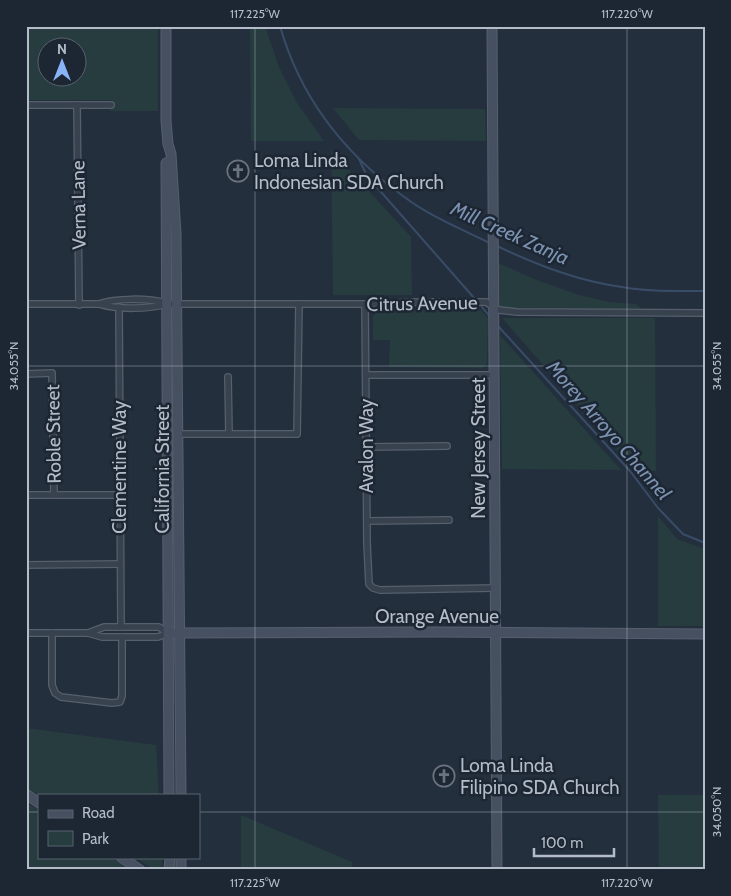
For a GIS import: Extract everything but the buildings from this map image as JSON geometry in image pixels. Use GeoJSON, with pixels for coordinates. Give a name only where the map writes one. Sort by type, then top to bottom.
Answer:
{"type":"FeatureCollection","features":[{"type":"Feature","properties":{"kind":"street","name":"California Street"},"geometry":{"type":"LineString","coordinates":[[166,26],[168,144],[171,154],[176,234],[172,304],[168,633],[169,794]]}},
{"type":"Feature","properties":{"kind":"street","name":"New Jersey Street"},"geometry":{"type":"LineString","coordinates":[[492,26],[497,870]]}},
{"type":"Feature","properties":{"kind":"street"},"geometry":{"type":"LineString","coordinates":[[26,105],[111,105]]}},
{"type":"Feature","properties":{"kind":"street","name":"Verna Lane"},"geometry":{"type":"LineString","coordinates":[[77,105],[79,305]]}},
{"type":"Feature","properties":{"kind":"street","name":"Citrus Avenue"},"geometry":{"type":"LineString","coordinates":[[26,304],[79,305],[99,304],[110,300],[157,300],[172,304]]}},
{"type":"Feature","properties":{"kind":"street","name":"Citrus Avenue"},"geometry":{"type":"LineString","coordinates":[[99,304],[110,308],[157,307],[172,304],[486,302],[500,310],[517,312],[705,313]]}},
{"type":"Feature","properties":{"kind":"street","name":"California Street"},"geometry":{"type":"LineString","coordinates":[[172,304],[178,434],[178,633],[181,794]]}},
{"type":"Feature","properties":{"kind":"street"},"geometry":{"type":"LineString","coordinates":[[178,434],[298,434],[299,304]]}},
{"type":"Feature","properties":{"kind":"street","name":"Avalon Way"},"geometry":{"type":"LineString","coordinates":[[366,304],[367,521],[369,579],[371,587],[380,590],[495,588]]}},
{"type":"Feature","properties":{"kind":"street","name":"Clementine Way"},"geometry":{"type":"LineString","coordinates":[[119,307],[122,628]]}},
{"type":"Feature","properties":{"kind":"street","name":"Roble Street"},"geometry":{"type":"LineString","coordinates":[[26,374],[52,373],[54,495]]}},
{"type":"Feature","properties":{"kind":"street"},"geometry":{"type":"LineString","coordinates":[[366,375],[494,375]]}},
{"type":"Feature","properties":{"kind":"street"},"geometry":{"type":"LineString","coordinates":[[228,377],[228,434]]}},
{"type":"Feature","properties":{"kind":"street"},"geometry":{"type":"LineString","coordinates":[[366,447],[447,446]]}},
{"type":"Feature","properties":{"kind":"street"},"geometry":{"type":"LineString","coordinates":[[26,495],[120,495]]}},
{"type":"Feature","properties":{"kind":"street"},"geometry":{"type":"LineString","coordinates":[[367,521],[449,520]]}},
{"type":"Feature","properties":{"kind":"street"},"geometry":{"type":"LineString","coordinates":[[26,565],[120,564]]}},
{"type":"Feature","properties":{"kind":"street","name":"Orange Avenue"},"geometry":{"type":"LineString","coordinates":[[88,633],[104,627],[159,627],[168,633]]}},
{"type":"Feature","properties":{"kind":"street"},"geometry":{"type":"LineString","coordinates":[[52,632],[52,685],[54,693],[61,698],[112,703],[120,702],[122,696],[122,637]]}},
{"type":"Feature","properties":{"kind":"street","name":"Orange Avenue"},"geometry":{"type":"LineString","coordinates":[[26,633],[88,633],[102,637],[158,637],[168,633],[705,634]]}},
{"type":"Feature","properties":{"kind":"street"},"geometry":{"type":"LineString","coordinates":[[26,794],[38,802]]}},
{"type":"Feature","properties":{"kind":"street"},"geometry":{"type":"LineString","coordinates":[[122,858],[140,870]]}},
{"type":"Feature","properties":{"kind":"green space"},"geometry":{"type":"Polygon","coordinates":[[[26,26],[158,26],[158,111],[110,111],[111,100],[26,100],[26,26]]]}},
{"type":"Feature","properties":{"kind":"green space"},"geometry":{"type":"Polygon","coordinates":[[[250,26],[265,26],[279,67],[297,103],[324,141],[251,141],[250,26]]]}},
{"type":"Feature","properties":{"kind":"green space"},"geometry":{"type":"Polygon","coordinates":[[[333,108],[485,109],[486,141],[359,140],[333,108]]]}},
{"type":"Feature","properties":{"kind":"green space"},"geometry":{"type":"Polygon","coordinates":[[[331,150],[411,237],[412,295],[333,295],[331,150]]]}},
{"type":"Feature","properties":{"kind":"green space"},"geometry":{"type":"Polygon","coordinates":[[[496,262],[534,279],[579,295],[609,302],[636,304],[643,310],[504,308],[497,304],[496,262]]]}},
{"type":"Feature","properties":{"kind":"green space"},"geometry":{"type":"Polygon","coordinates":[[[478,307],[488,318],[487,363],[483,368],[389,367],[390,340],[373,340],[373,316],[376,312],[478,307]]]}},
{"type":"Feature","properties":{"kind":"green space"},"geometry":{"type":"Polygon","coordinates":[[[502,318],[655,318],[656,471],[635,470],[502,318]]]}},
{"type":"Feature","properties":{"kind":"green space"},"geometry":{"type":"Polygon","coordinates":[[[500,335],[621,470],[502,469],[500,335]]]}},
{"type":"Feature","properties":{"kind":"green space"},"geometry":{"type":"Polygon","coordinates":[[[658,516],[677,539],[705,549],[705,626],[658,626],[658,516]]]}},
{"type":"Feature","properties":{"kind":"green space"},"geometry":{"type":"Polygon","coordinates":[[[26,728],[156,745],[159,794],[38,794],[26,787],[26,728]]]}},
{"type":"Feature","properties":{"kind":"green space"},"geometry":{"type":"Polygon","coordinates":[[[658,795],[705,795],[705,870],[659,870],[658,795]]]}},
{"type":"Feature","properties":{"kind":"green space"},"geometry":{"type":"Polygon","coordinates":[[[26,803],[38,809],[38,858],[112,858],[130,870],[26,870],[26,803]]]}},
{"type":"Feature","properties":{"kind":"green space"},"geometry":{"type":"Polygon","coordinates":[[[241,815],[352,862],[352,870],[241,870],[241,815]]]}},
{"type":"Feature","properties":{"kind":"green space"},"geometry":{"type":"Polygon","coordinates":[[[137,858],[162,858],[162,867],[160,870],[155,870],[137,858]]]}},
{"type":"Feature","properties":{"kind":"waterway","name":"Mill Creek Zanja"},"geometry":{"type":"LineString","coordinates":[[280,26],[299,76],[312,100],[343,142],[382,179],[423,210],[490,243]]}},
{"type":"Feature","properties":{"kind":"waterway","name":"Morey Arroyo Channel"},"geometry":{"type":"LineString","coordinates":[[359,159],[367,176],[475,299]]}},
{"type":"Feature","properties":{"kind":"waterway","name":"Mill Creek Zanja"},"geometry":{"type":"LineString","coordinates":[[497,246],[545,266],[594,282],[647,290],[705,291]]}},
{"type":"Feature","properties":{"kind":"waterway","name":"Morey Arroyo Channel"},"geometry":{"type":"LineString","coordinates":[[482,307],[490,317]]}},
{"type":"Feature","properties":{"kind":"waterway","name":"Morey Arroyo Channel"},"geometry":{"type":"LineString","coordinates":[[498,326],[630,471],[658,508],[683,534],[705,543]]}},
{"type":"Feature","properties":{"kind":"place","name":"Loma Linda Indonesian SDA Church"},"geometry":{"type":"Point","coordinates":[238,171]}},
{"type":"Feature","properties":{"kind":"place","name":"Loma Linda Filipino SDA Church"},"geometry":{"type":"Point","coordinates":[444,776]}}]}
